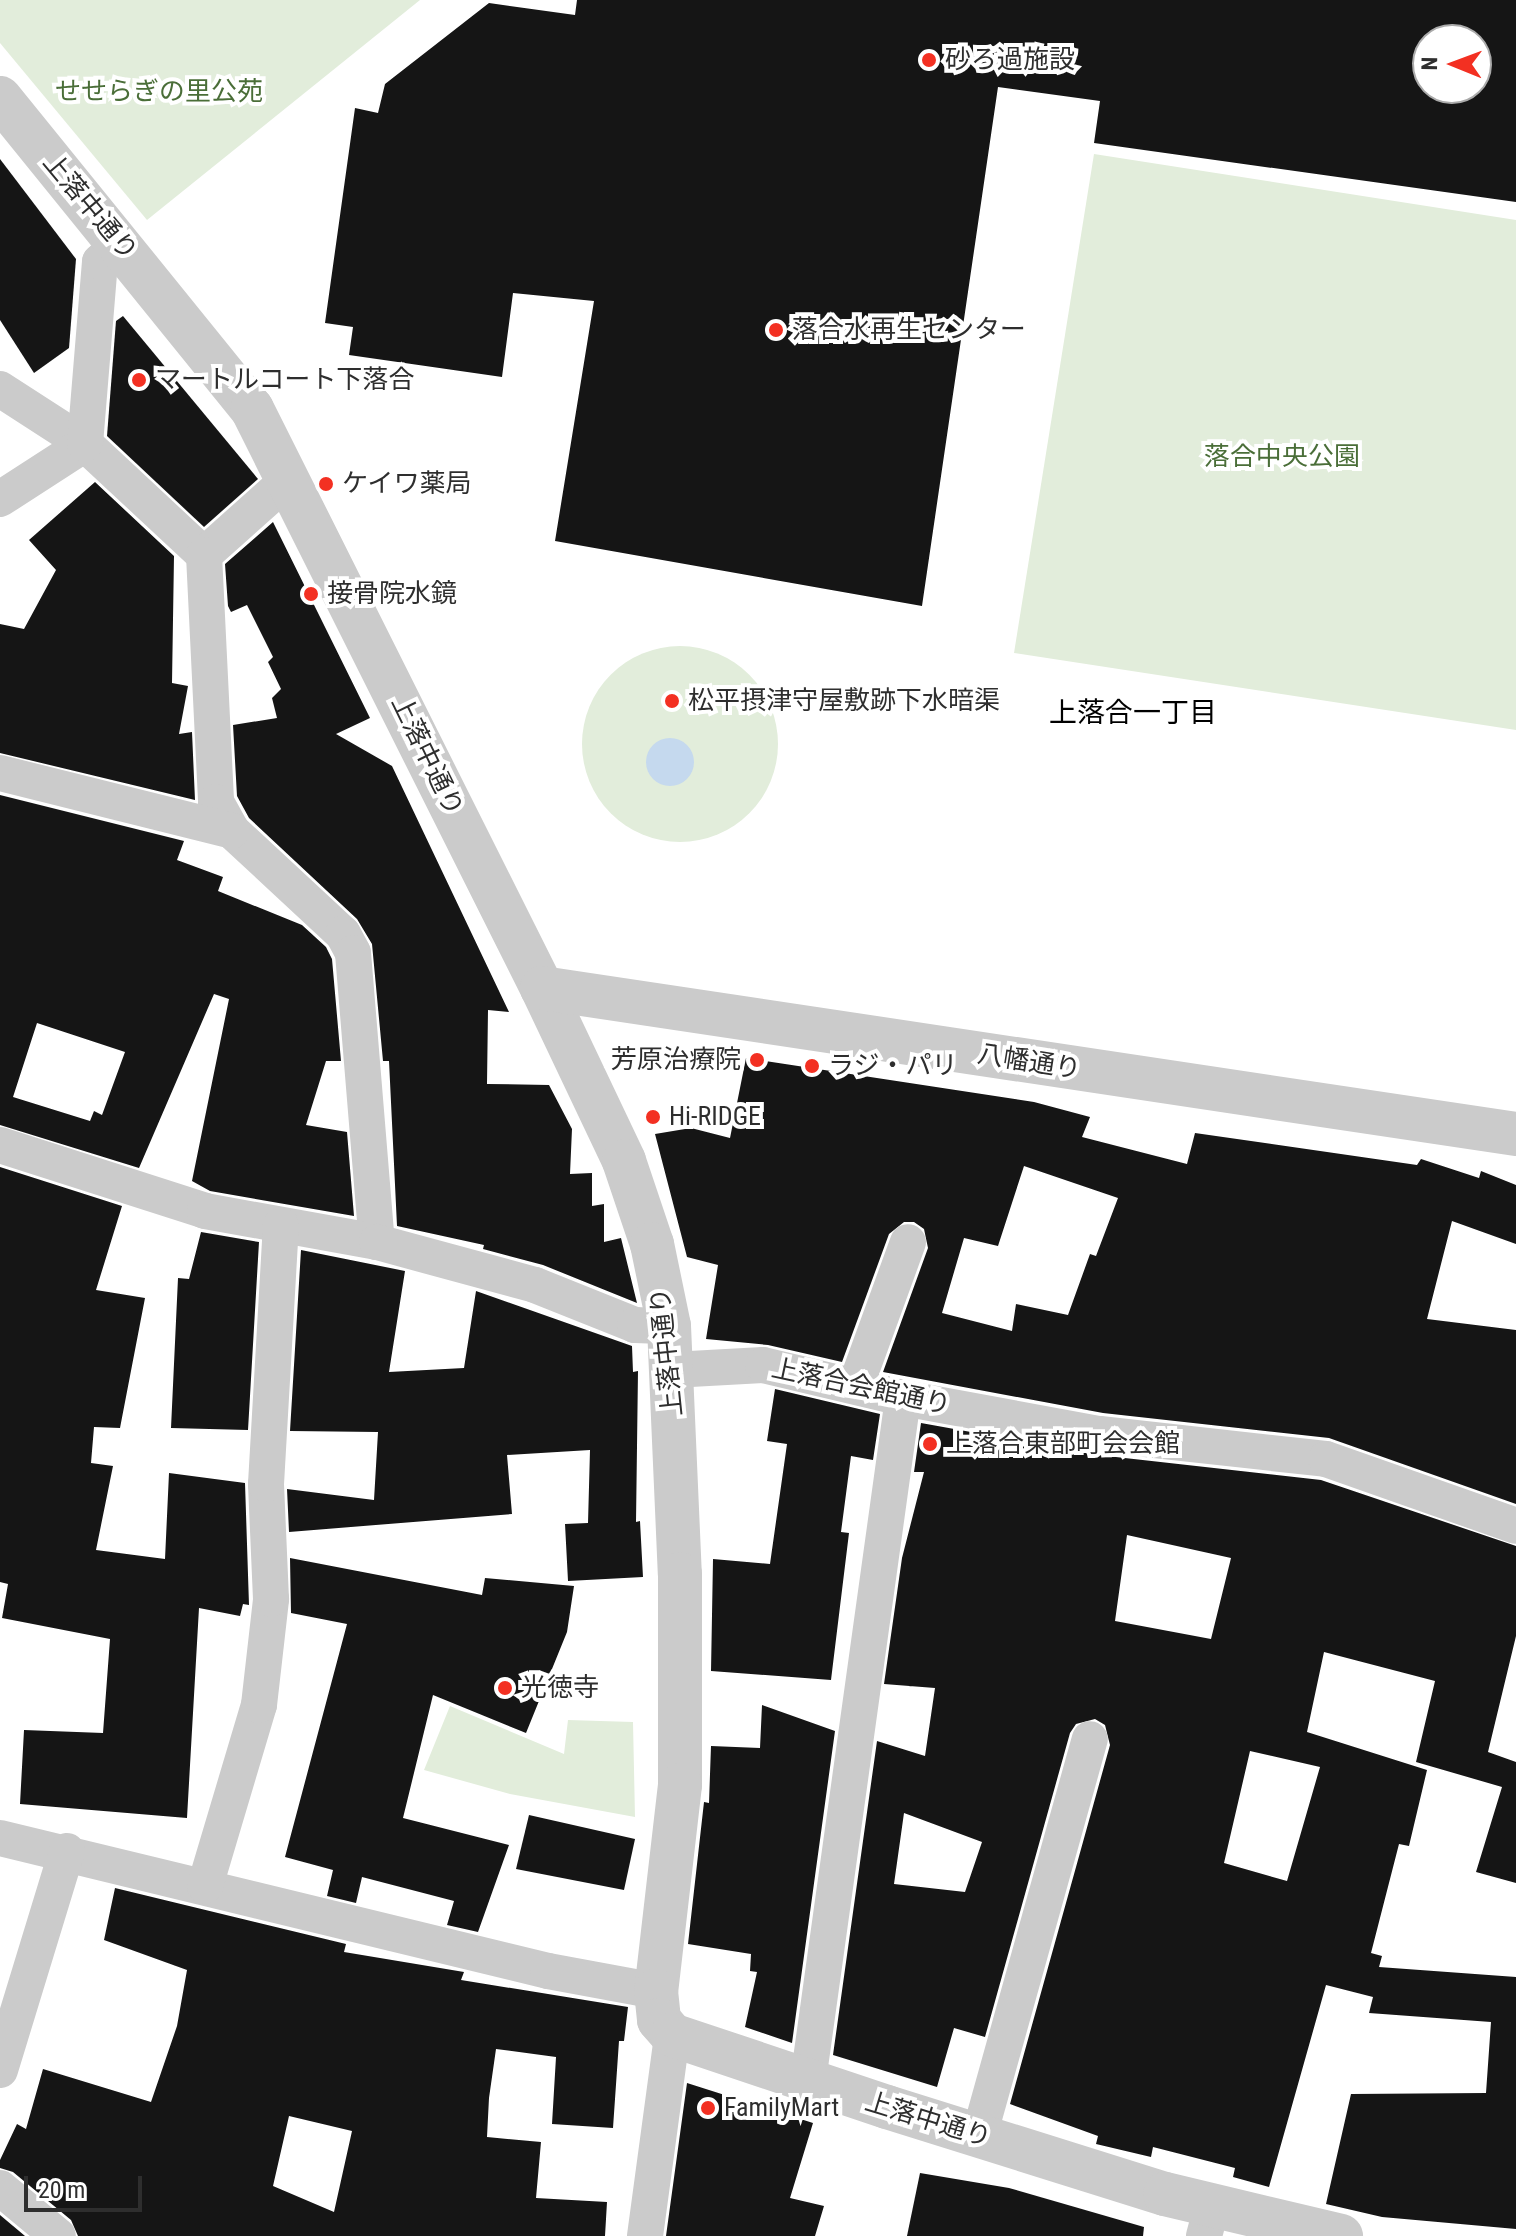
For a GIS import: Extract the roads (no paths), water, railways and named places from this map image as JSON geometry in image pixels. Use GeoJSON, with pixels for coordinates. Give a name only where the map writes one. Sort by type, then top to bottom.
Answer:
{"type":"FeatureCollection","features":[{"type":"Feature","properties":{"kind":"street","name":"上落中通り"},"geometry":{"type":"LineString","coordinates":[[0,98],[252,409],[290,478],[624,1161],[652,1244],[669,1326],[672,1370],[680,1574],[680,1785],[656,1991],[659,2020],[672,2035],[979,2136],[1208,2221],[1341,2236]]}},
{"type":"Feature","properties":{"kind":"street"},"geometry":{"type":"LineString","coordinates":[[85,444],[100,262],[119,243]]}},
{"type":"Feature","properties":{"kind":"street"},"geometry":{"type":"LineString","coordinates":[[0,389],[85,444],[204,555],[216,802],[232,831],[343,934],[353,953],[377,1242]]}},
{"type":"Feature","properties":{"kind":"street"},"geometry":{"type":"LineString","coordinates":[[0,499],[85,444]]}},
{"type":"Feature","properties":{"kind":"street"},"geometry":{"type":"LineString","coordinates":[[204,555],[290,478]]}},
{"type":"Feature","properties":{"kind":"street"},"geometry":{"type":"LineString","coordinates":[[0,773],[232,831]]}},
{"type":"Feature","properties":{"kind":"street","name":"八幡通り"},"geometry":{"type":"LineString","coordinates":[[542,988],[1516,1134]]}},
{"type":"Feature","properties":{"kind":"street"},"geometry":{"type":"LineString","coordinates":[[0,1145],[205,1211],[377,1242],[535,1285],[635,1325],[669,1326]]}},
{"type":"Feature","properties":{"kind":"street"},"geometry":{"type":"LineString","coordinates":[[205,1886],[259,1705],[268,1628],[266,1484],[281,1225]]}},
{"type":"Feature","properties":{"kind":"street"},"geometry":{"type":"LineString","coordinates":[[856,1385],[908,1242]]}},
{"type":"Feature","properties":{"kind":"street","name":"上落合会館通り"},"geometry":{"type":"LineString","coordinates":[[672,1370],[763,1365],[903,1398],[1100,1434],[1326,1459],[1516,1526]]}},
{"type":"Feature","properties":{"kind":"street"},"geometry":{"type":"LineString","coordinates":[[808,2081],[903,1398]]}},
{"type":"Feature","properties":{"kind":"street"},"geometry":{"type":"LineString","coordinates":[[979,2136],[1090,1739]]}},
{"type":"Feature","properties":{"kind":"street"},"geometry":{"type":"LineString","coordinates":[[0,1838],[67,1851],[548,1971],[656,1991]]}},
{"type":"Feature","properties":{"kind":"street"},"geometry":{"type":"LineString","coordinates":[[0,2070],[67,1851]]}},
{"type":"Feature","properties":{"kind":"street"},"geometry":{"type":"LineString","coordinates":[[645,2236],[672,2035]]}},
{"type":"Feature","properties":{"kind":"street"},"geometry":{"type":"LineString","coordinates":[[0,2188],[58,2236]]}},
{"type":"Feature","properties":{"kind":"water"},"geometry":{"type":"Polygon","coordinates":[[[670,738],[687,745],[694,762],[687,779],[670,786],[653,779],[646,762],[653,745],[670,738]]]}},
{"type":"Feature","properties":{"kind":"place","name":"砂ろ過施設"},"geometry":{"type":"Point","coordinates":[929,60]}},
{"type":"Feature","properties":{"kind":"place","name":"落合水再生センター"},"geometry":{"type":"Point","coordinates":[776,330]}},
{"type":"Feature","properties":{"kind":"place","name":"マートルコート下落合"},"geometry":{"type":"Point","coordinates":[139,380]}},
{"type":"Feature","properties":{"kind":"place","name":"ケイワ薬局"},"geometry":{"type":"Point","coordinates":[326,484]}},
{"type":"Feature","properties":{"kind":"place","name":"接骨院水鏡"},"geometry":{"type":"Point","coordinates":[311,594]}},
{"type":"Feature","properties":{"kind":"place","name":"松平摂津守屋敷跡下水暗渠"},"geometry":{"type":"Point","coordinates":[672,701]}},
{"type":"Feature","properties":{"kind":"place","name":"芳原治療院"},"geometry":{"type":"Point","coordinates":[757,1060]}},
{"type":"Feature","properties":{"kind":"place","name":"ラジ・パリ"},"geometry":{"type":"Point","coordinates":[812,1066]}},
{"type":"Feature","properties":{"kind":"place","name":"Hi-RIDGE"},"geometry":{"type":"Point","coordinates":[653,1117]}},
{"type":"Feature","properties":{"kind":"place","name":"上落合東部町会会館"},"geometry":{"type":"Point","coordinates":[930,1444]}},
{"type":"Feature","properties":{"kind":"place","name":"光徳寺"},"geometry":{"type":"Point","coordinates":[505,1688]}},
{"type":"Feature","properties":{"kind":"place","name":"FamilyMart"},"geometry":{"type":"Point","coordinates":[708,2108]}},
{"type":"Feature","properties":{"kind":"district","name":"上落合一丁目"},"geometry":{"type":"Point","coordinates":[1133,713]}},
{"type":"Feature","properties":{"kind":"park label","name":"せせらぎの里公苑"},"geometry":{"type":"Point","coordinates":[159,92]}},
{"type":"Feature","properties":{"kind":"park label","name":"落合中央公園"},"geometry":{"type":"Point","coordinates":[1282,457]}}]}
